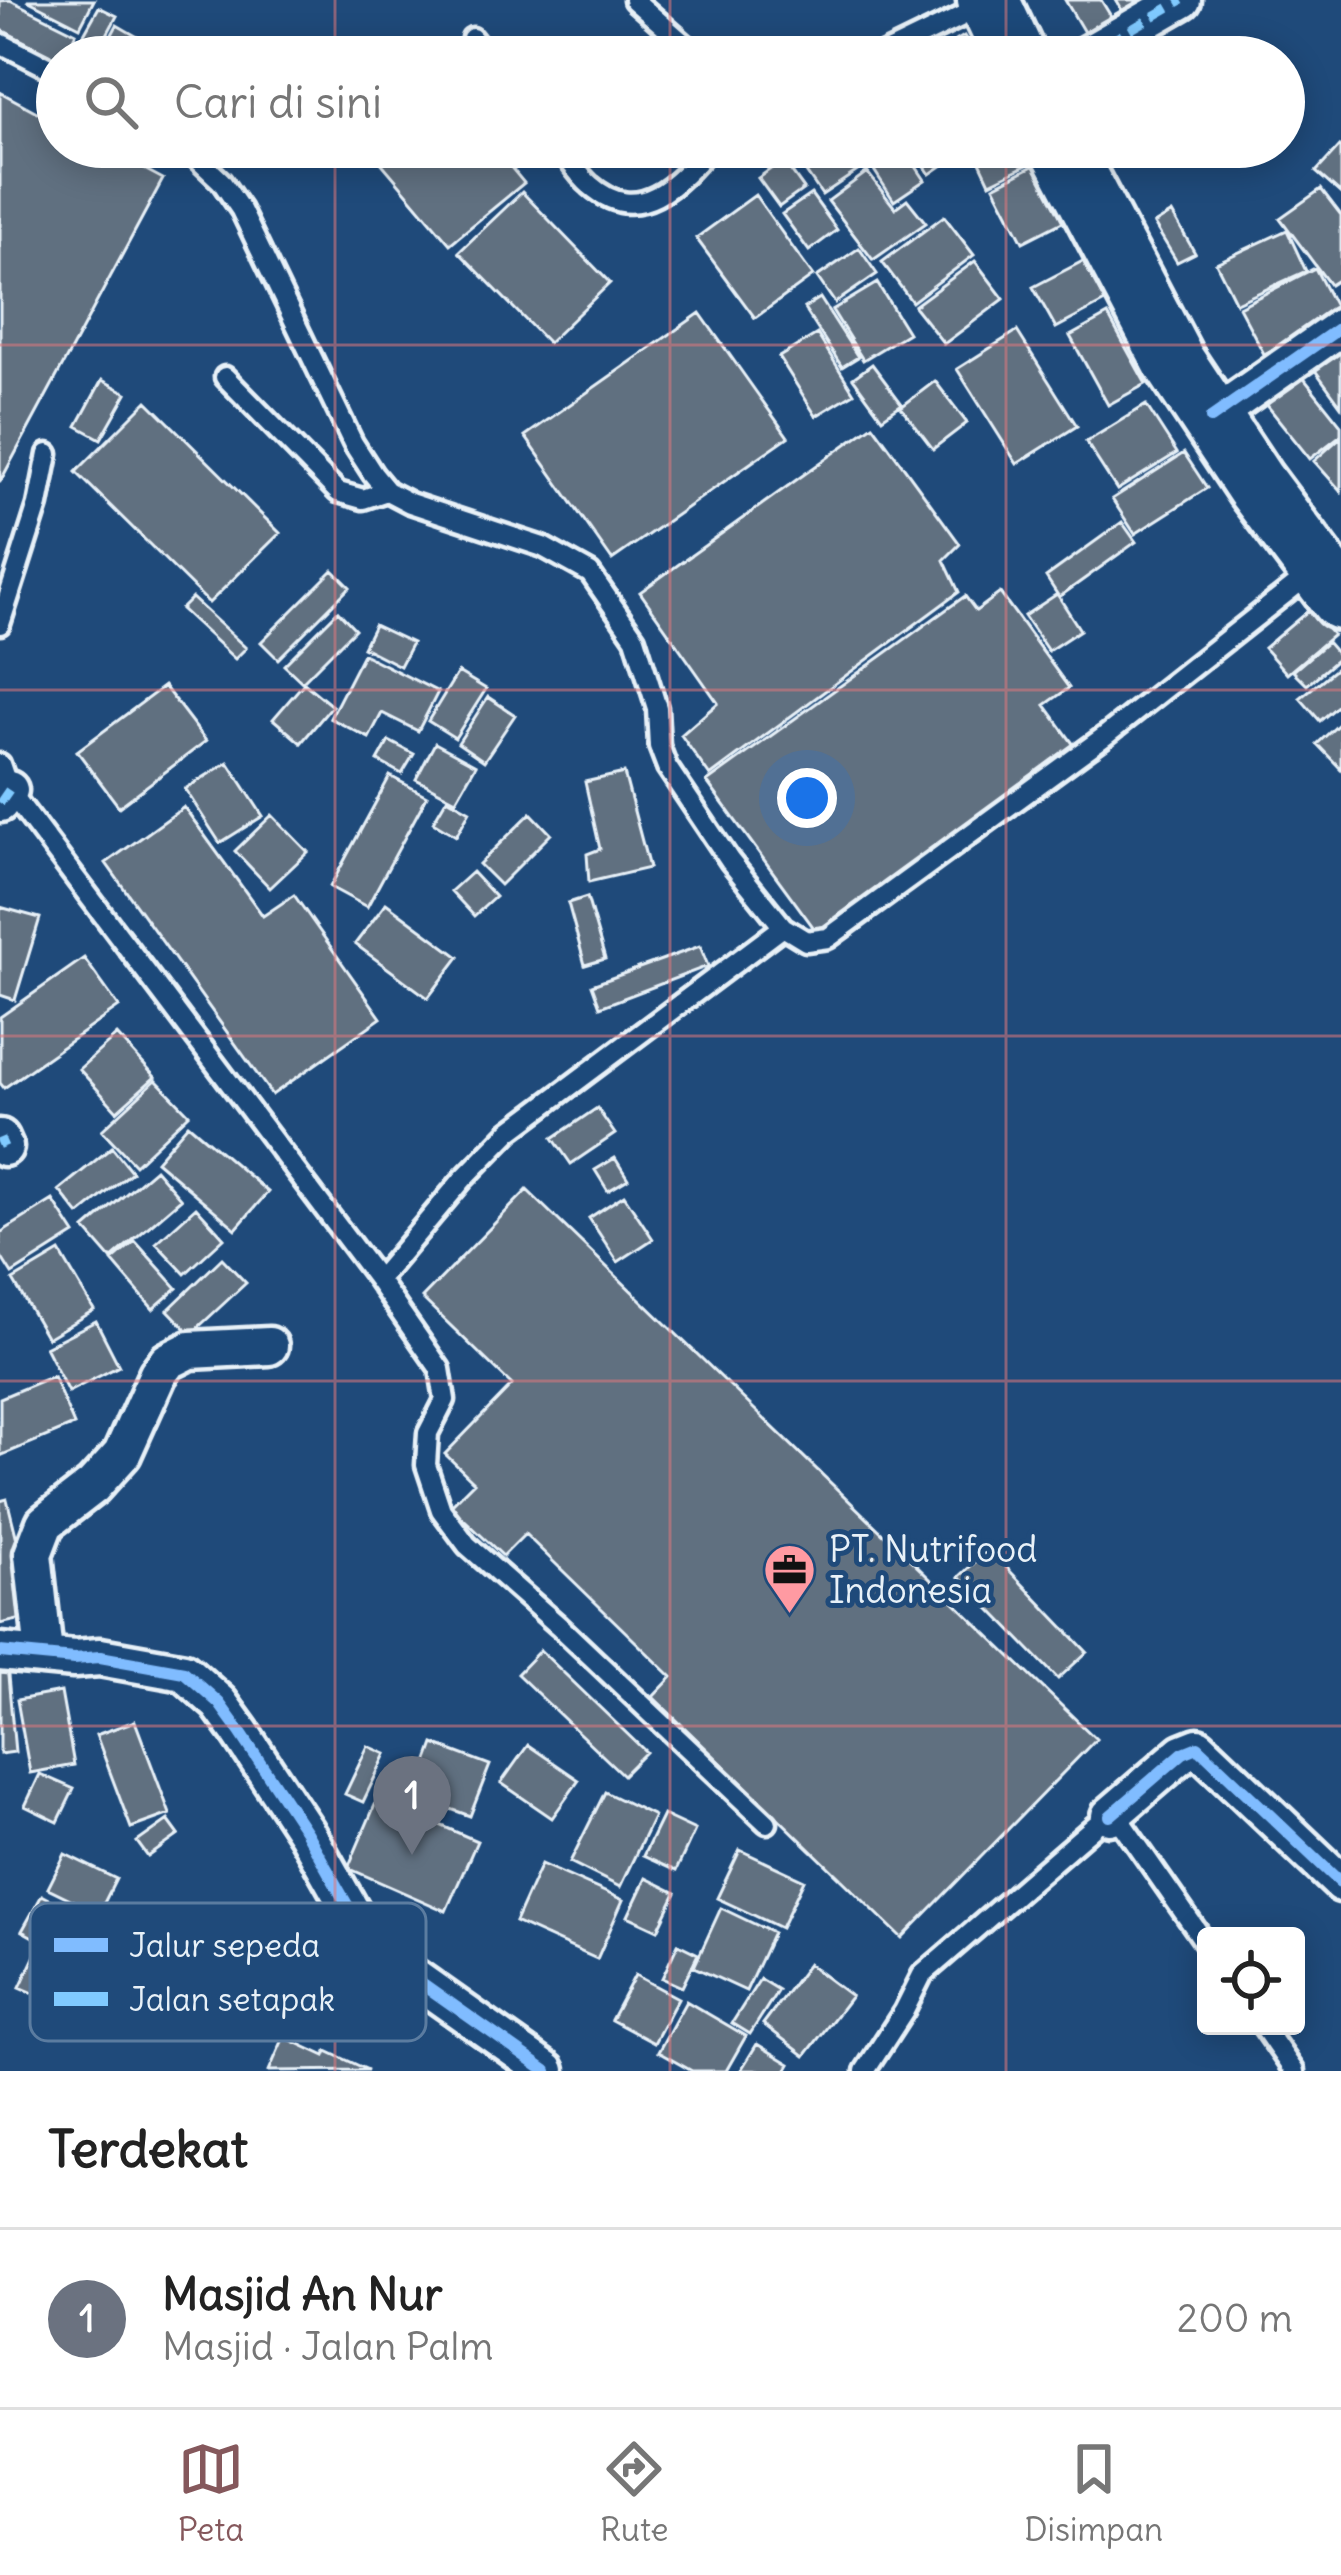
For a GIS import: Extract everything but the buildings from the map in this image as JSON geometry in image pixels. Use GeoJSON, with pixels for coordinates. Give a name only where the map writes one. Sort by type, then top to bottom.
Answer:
{"type":"FeatureCollection","features":[{"type":"Feature","properties":{"kind":"highway"},"geometry":{"type":"LineString","coordinates":[[988,1],[1005,36]]}},
{"type":"Feature","properties":{"kind":"highway"},"geometry":{"type":"LineString","coordinates":[[1072,168],[1174,362],[1329,584]]}},
{"type":"Feature","properties":{"kind":"street"},"geometry":{"type":"LineString","coordinates":[[1119,36],[1182,0]]}},
{"type":"Feature","properties":{"kind":"street"},"geometry":{"type":"LineString","coordinates":[[1211,418],[1341,327]]}},
{"type":"Feature","properties":{"kind":"street"},"geometry":{"type":"LineString","coordinates":[[44,1654],[34,1554],[45,1522],[93,1486],[122,1454],[168,1361],[190,1350],[269,1346]]}},
{"type":"Feature","properties":{"kind":"street"},"geometry":{"type":"LineString","coordinates":[[0,1652],[184,1672],[218,1703],[306,1832],[346,1903]]}},
{"type":"Feature","properties":{"kind":"street"},"geometry":{"type":"LineString","coordinates":[[1110,1816],[1183,1753],[1198,1748],[1341,1883]]}},
{"type":"Feature","properties":{"kind":"street"},"geometry":{"type":"LineString","coordinates":[[426,1986],[546,2071]]}},
{"type":"Feature","properties":{"kind":"lane"},"geometry":{"type":"LineString","coordinates":[[634,0],[675,36]]}},
{"type":"Feature","properties":{"kind":"lane"},"geometry":{"type":"LineString","coordinates":[[919,36],[988,1]]}},
{"type":"Feature","properties":{"kind":"lane"},"geometry":{"type":"LineString","coordinates":[[0,43],[36,61]]}},
{"type":"Feature","properties":{"kind":"lane"},"geometry":{"type":"LineString","coordinates":[[207,168],[241,210],[353,442],[387,491],[437,514],[543,547],[590,573],[634,638],[657,708],[659,746],[667,767],[730,861],[783,927],[806,941],[828,938],[1105,736],[1329,584]]}},
{"type":"Feature","properties":{"kind":"lane"},"geometry":{"type":"LineString","coordinates":[[577,168],[590,185],[612,199],[630,202],[652,200],[679,183],[692,168]]}},
{"type":"Feature","properties":{"kind":"lane"},"geometry":{"type":"LineString","coordinates":[[225,377],[338,492],[363,499],[387,491]]}},
{"type":"Feature","properties":{"kind":"lane"},"geometry":{"type":"LineString","coordinates":[[0,624],[38,505],[48,454]]}},
{"type":"Feature","properties":{"kind":"lane"},"geometry":{"type":"LineString","coordinates":[[3,786],[427,1349],[445,1382],[445,1400],[428,1432],[426,1466],[442,1510],[467,1545],[560,1626],[767,1823]]}},
{"type":"Feature","properties":{"kind":"lane"},"geometry":{"type":"LineString","coordinates":[[378,1280],[510,1131],[783,927]]}},
{"type":"Feature","properties":{"kind":"lane"},"geometry":{"type":"LineString","coordinates":[[865,2071],[922,1975],[1057,1856],[1110,1816],[1121,1822],[1197,1931]]}},
{"type":"Feature","properties":{"kind":"lane"},"geometry":{"type":"LineString","coordinates":[[1269,2035],[1294,2071]]}},
{"type":"Feature","properties":{"kind":"marked path"},"geometry":{"type":"LineString","coordinates":[[1119,36],[1182,0]]}},
{"type":"Feature","properties":{"kind":"marked path"},"geometry":{"type":"LineString","coordinates":[[0,803],[9,790]]}},
{"type":"Feature","properties":{"kind":"marked path"},"geometry":{"type":"LineString","coordinates":[[0,1138],[4,1147]]}},
{"type":"Feature","properties":{"kind":"cycle path"},"geometry":{"type":"LineString","coordinates":[[1211,418],[1341,327]]}},
{"type":"Feature","properties":{"kind":"cycle path"},"geometry":{"type":"LineString","coordinates":[[0,1652],[100,1657],[184,1672],[219,1703],[240,1732],[346,1903]]}},
{"type":"Feature","properties":{"kind":"cycle path"},"geometry":{"type":"LineString","coordinates":[[1110,1816],[1183,1753],[1198,1747],[1341,1883]]}},
{"type":"Feature","properties":{"kind":"cycle path"},"geometry":{"type":"LineString","coordinates":[[426,1986],[546,2071]]}},
{"type":"Feature","properties":{"kind":"place","name":"PT. Nutrifood Indonesia"},"geometry":{"type":"Point","coordinates":[790,1616]}},
{"type":"Feature","properties":{"kind":"place","name":"Masjid An Nur"},"geometry":{"type":"Point","coordinates":[412,1855]}}]}
